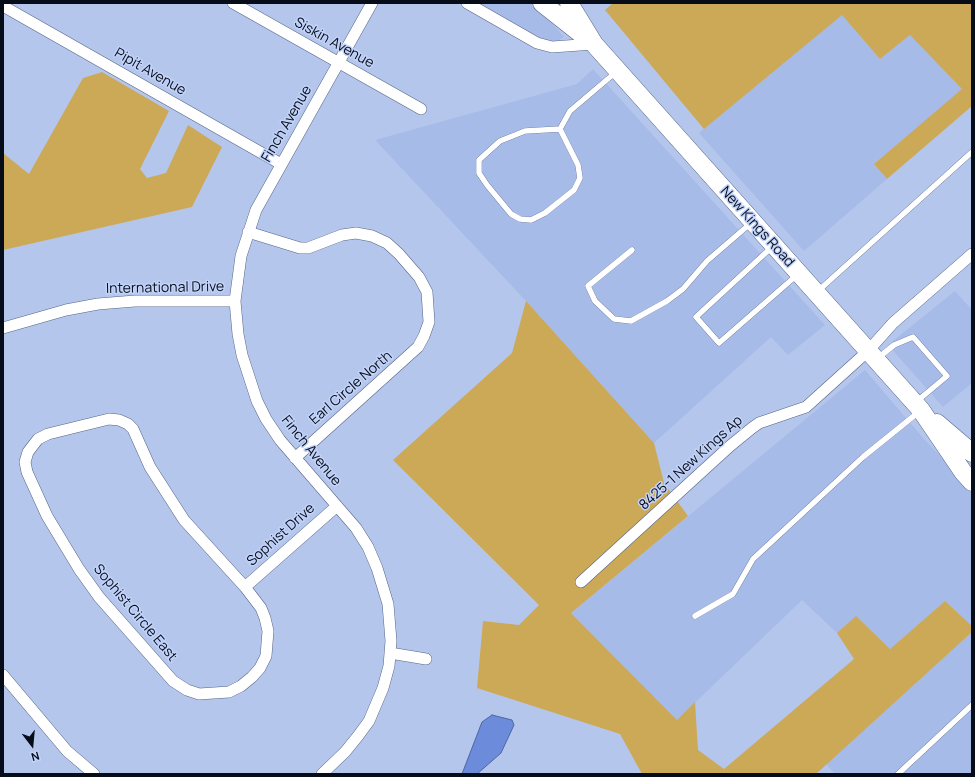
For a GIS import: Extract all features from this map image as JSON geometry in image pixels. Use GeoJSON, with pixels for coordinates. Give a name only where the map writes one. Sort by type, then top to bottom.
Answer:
{"type":"FeatureCollection","features":[{"type":"Feature","properties":{"kind":"highway","name":"New Kings Road"},"geometry":{"type":"LineString","coordinates":[[542,3],[594,44],[918,406],[972,452]]}},
{"type":"Feature","properties":{"kind":"highway","name":"New Kings Road"},"geometry":{"type":"LineString","coordinates":[[569,3],[594,44]]}},
{"type":"Feature","properties":{"kind":"highway","name":"New Kings Road"},"geometry":{"type":"LineString","coordinates":[[918,406],[963,472],[972,482]]}},
{"type":"Feature","properties":{"kind":"street","name":"Siskin Avenue"},"geometry":{"type":"LineString","coordinates":[[233,3],[421,109]]}},
{"type":"Feature","properties":{"kind":"street","name":"Finch Avenue"},"geometry":{"type":"LineString","coordinates":[[322,774],[345,752],[368,721],[383,688],[389,666],[391,641],[389,610],[377,568],[368,547],[356,528],[294,458],[266,419],[257,401],[242,355],[238,334],[235,301],[241,256],[256,210],[372,3]]}},
{"type":"Feature","properties":{"kind":"street"},"geometry":{"type":"LineString","coordinates":[[467,3],[537,43],[552,47],[594,44]]}},
{"type":"Feature","properties":{"kind":"street","name":"Pipit Avenue"},"geometry":{"type":"LineString","coordinates":[[3,6],[281,164]]}},
{"type":"Feature","properties":{"kind":"street","name":"Earl Circle North"},"geometry":{"type":"LineString","coordinates":[[248,232],[300,248],[308,248],[342,235],[356,233],[372,236],[387,243],[399,254],[419,277],[427,292],[429,322],[424,336],[410,356],[294,458]]}},
{"type":"Feature","properties":{"kind":"street","name":"8425-1 New Kings Ap"},"geometry":{"type":"LineString","coordinates":[[581,582],[730,446],[752,428],[759,423],[806,407],[872,355],[893,323],[972,254]]}},
{"type":"Feature","properties":{"kind":"street","name":"International Drive"},"geometry":{"type":"LineString","coordinates":[[3,328],[66,310],[98,304],[135,301],[235,301]]}},
{"type":"Feature","properties":{"kind":"street","name":"Sophist Circle East"},"geometry":{"type":"LineString","coordinates":[[108,419],[119,420],[128,424],[137,435],[150,466],[168,497],[184,520],[205,546],[245,587],[261,608],[266,618],[268,631],[266,656],[260,668],[241,686],[229,692],[199,694],[187,690],[173,681],[99,598],[79,569],[47,516],[27,472],[25,462],[28,452],[35,442],[48,434],[108,419]]}},
{"type":"Feature","properties":{"kind":"street","name":"Sophist Drive"},"geometry":{"type":"LineString","coordinates":[[245,587],[337,506]]}},
{"type":"Feature","properties":{"kind":"street"},"geometry":{"type":"LineString","coordinates":[[390,654],[426,659]]}},
{"type":"Feature","properties":{"kind":"street"},"geometry":{"type":"LineString","coordinates":[[3,675],[67,751],[94,774]]}},
{"type":"Feature","properties":{"kind":"lane"},"geometry":{"type":"LineString","coordinates":[[560,129],[570,111],[618,70]]}},
{"type":"Feature","properties":{"kind":"lane"},"geometry":{"type":"LineString","coordinates":[[560,129],[578,165],[580,178],[574,190],[546,213],[531,220],[520,219],[510,214],[479,173],[479,160],[500,141],[524,131],[560,129]]}},
{"type":"Feature","properties":{"kind":"lane"},"geometry":{"type":"LineString","coordinates":[[816,292],[972,152]]}},
{"type":"Feature","properties":{"kind":"lane"},"geometry":{"type":"LineString","coordinates":[[632,250],[588,286],[595,301],[614,319],[631,321],[667,301],[683,289],[707,261],[753,221]]}},
{"type":"Feature","properties":{"kind":"lane"},"geometry":{"type":"LineString","coordinates":[[774,245],[696,317],[719,343],[799,273]]}},
{"type":"Feature","properties":{"kind":"lane"},"geometry":{"type":"LineString","coordinates":[[695,616],[733,594],[753,559],[918,406],[947,376],[913,337],[894,344],[872,355]]}},
{"type":"Feature","properties":{"kind":"lane"},"geometry":{"type":"LineString","coordinates":[[898,774],[972,705]]}},
{"type":"Feature","properties":{"kind":"shaded area"},"geometry":{"type":"Polygon","coordinates":[[[475,3],[534,3],[564,37],[553,43],[535,37],[475,3]]]}},
{"type":"Feature","properties":{"kind":"shaded area"},"geometry":{"type":"Polygon","coordinates":[[[613,3],[972,3],[972,106],[887,179],[874,164],[962,89],[910,35],[880,59],[842,15],[704,129],[605,10],[613,3]]]}},
{"type":"Feature","properties":{"kind":"shaded area"},"geometry":{"type":"Polygon","coordinates":[[[842,14],[880,59],[910,35],[963,89],[874,164],[887,179],[804,251],[699,133],[842,14]]]}},
{"type":"Feature","properties":{"kind":"shaded area"},"geometry":{"type":"Polygon","coordinates":[[[593,69],[825,325],[788,355],[771,337],[654,443],[526,301],[375,140],[577,84],[593,69]]]}},
{"type":"Feature","properties":{"kind":"shaded area"},"geometry":{"type":"Polygon","coordinates":[[[102,72],[169,111],[140,169],[147,178],[166,173],[188,125],[222,147],[192,207],[3,250],[3,153],[29,174],[83,78],[102,72]]]}},
{"type":"Feature","properties":{"kind":"shaded area"},"geometry":{"type":"Polygon","coordinates":[[[955,291],[972,310],[972,383],[943,407],[888,345],[955,291]]]}},
{"type":"Feature","properties":{"kind":"shaded area"},"geometry":{"type":"Polygon","coordinates":[[[526,301],[654,443],[664,483],[688,516],[571,613],[677,720],[695,702],[698,750],[724,769],[854,659],[837,633],[856,616],[890,649],[945,601],[972,626],[972,632],[816,774],[642,774],[620,734],[477,688],[483,621],[519,625],[539,605],[393,460],[512,353],[526,301]]]}},
{"type":"Feature","properties":{"kind":"shaded area"},"geometry":{"type":"Polygon","coordinates":[[[865,370],[924,439],[972,489],[972,626],[945,601],[890,649],[856,617],[837,633],[802,600],[677,720],[571,613],[865,370]]]}},
{"type":"Feature","properties":{"kind":"shaded area"},"geometry":{"type":"Polygon","coordinates":[[[972,632],[972,774],[835,774],[826,764],[972,632]]]}},
{"type":"Feature","properties":{"kind":"water"},"geometry":{"type":"Polygon","coordinates":[[[492,715],[512,720],[514,725],[501,753],[477,774],[462,774],[482,722],[492,715]]]}}]}
